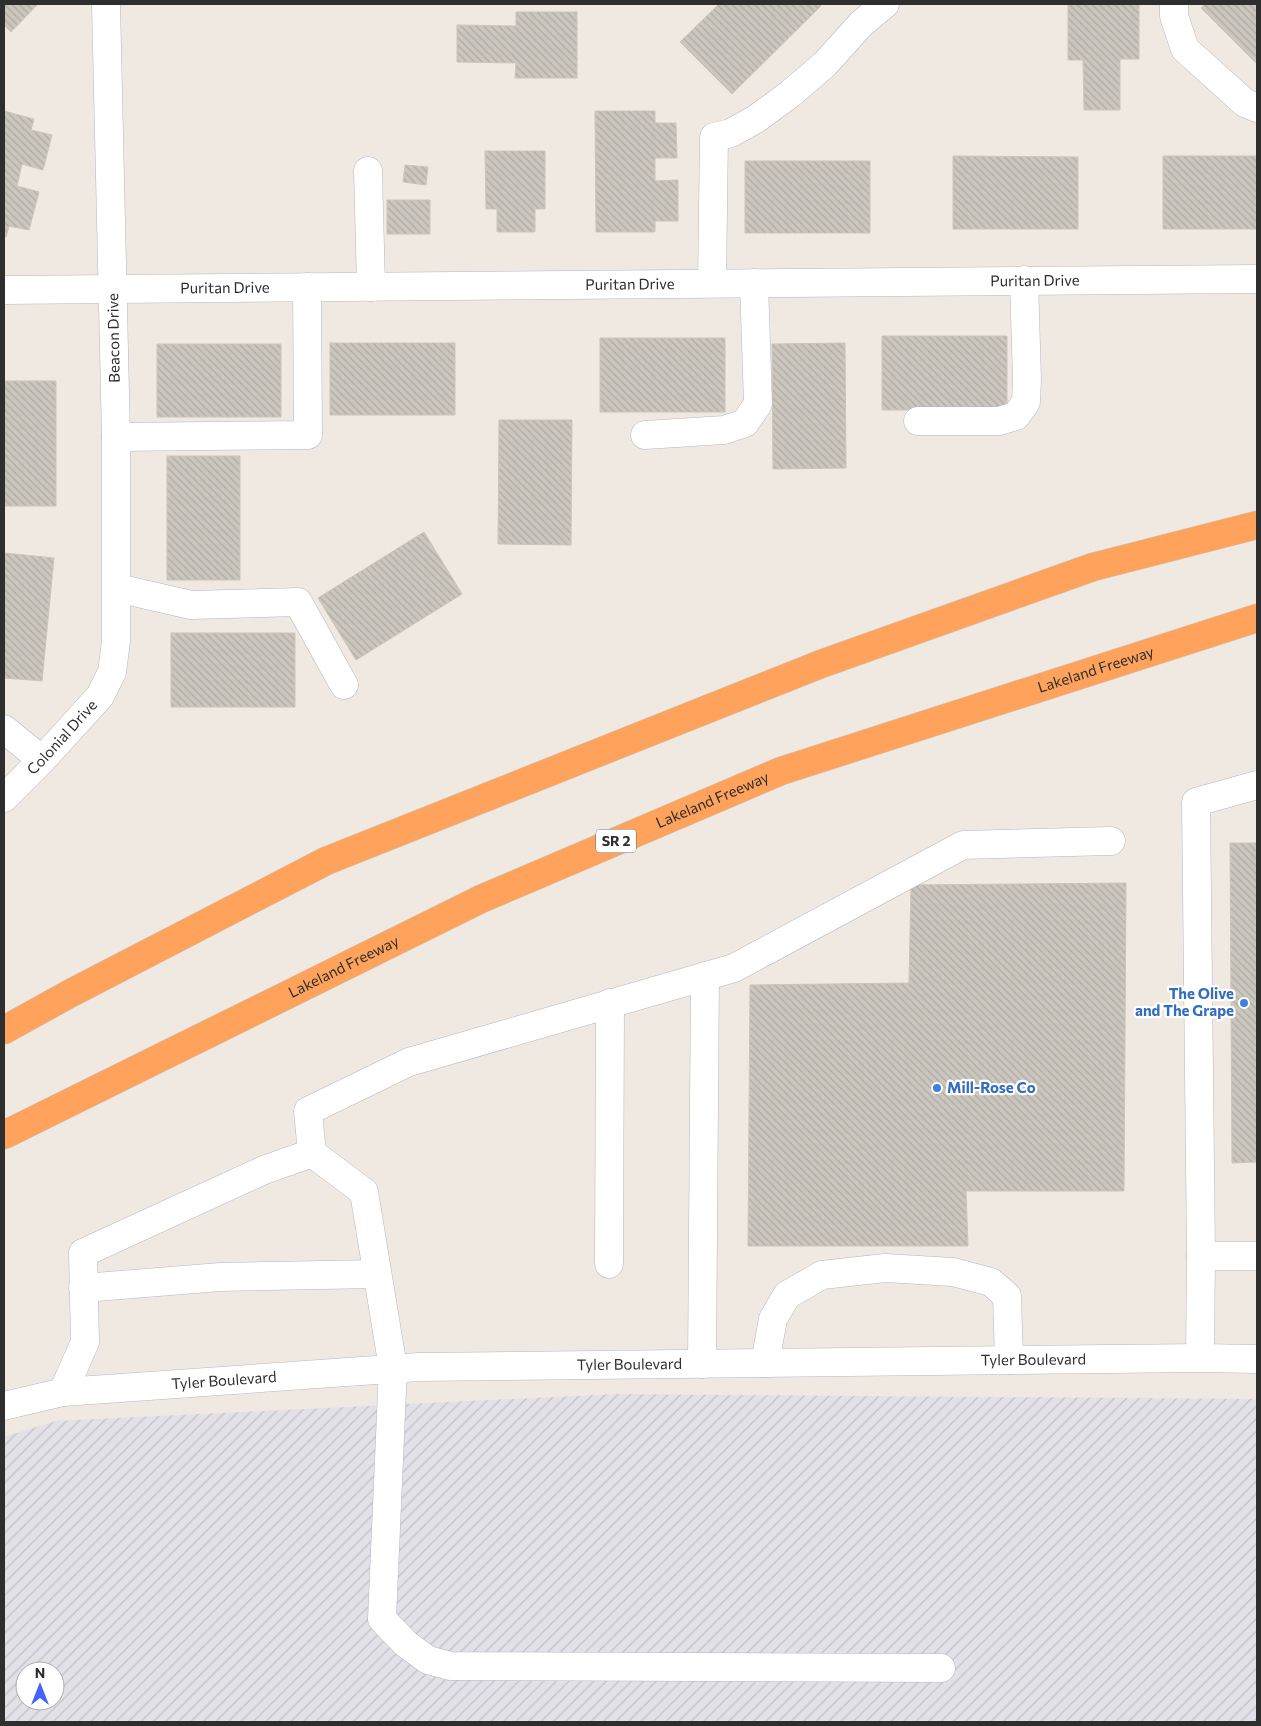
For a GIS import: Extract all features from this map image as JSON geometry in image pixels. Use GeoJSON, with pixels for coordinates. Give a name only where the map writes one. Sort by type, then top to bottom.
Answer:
{"type":"FeatureCollection","features":[{"type":"Feature","properties":{"kind":"highway"},"geometry":{"type":"LineString","coordinates":[[4,1030],[71,992],[326,861],[821,664],[1093,567],[1257,525]]}},
{"type":"Feature","properties":{"kind":"highway","name":"Lakeland Freeway"},"geometry":{"type":"LineString","coordinates":[[4,1135],[482,898],[781,771],[1257,618]]}},
{"type":"Feature","properties":{"kind":"street","name":"Beacon Drive"},"geometry":{"type":"LineString","coordinates":[[106,4],[116,437],[117,588],[116,641],[112,672]]}},
{"type":"Feature","properties":{"kind":"street"},"geometry":{"type":"LineString","coordinates":[[712,283],[714,137],[731,134],[756,119],[790,94],[825,64],[861,24],[884,4]]}},
{"type":"Feature","properties":{"kind":"street"},"geometry":{"type":"LineString","coordinates":[[1174,4],[1174,16],[1185,49],[1245,103],[1257,108]]}},
{"type":"Feature","properties":{"kind":"street"},"geometry":{"type":"LineString","coordinates":[[368,171],[371,287]]}},
{"type":"Feature","properties":{"kind":"street","name":"Puritan Drive"},"geometry":{"type":"LineString","coordinates":[[4,290],[1257,279]]}},
{"type":"Feature","properties":{"kind":"street"},"geometry":{"type":"LineString","coordinates":[[918,421],[999,421],[1016,416],[1026,402],[1024,280]]}},
{"type":"Feature","properties":{"kind":"street"},"geometry":{"type":"LineString","coordinates":[[644,435],[724,430],[745,423],[758,404],[754,283]]}},
{"type":"Feature","properties":{"kind":"street"},"geometry":{"type":"LineString","coordinates":[[116,437],[308,435],[307,287]]}},
{"type":"Feature","properties":{"kind":"street"},"geometry":{"type":"LineString","coordinates":[[117,588],[191,605],[298,602],[344,685]]}},
{"type":"Feature","properties":{"kind":"street","name":"Colonial Drive"},"geometry":{"type":"LineString","coordinates":[[4,798],[42,760],[100,696],[112,672]]}},
{"type":"Feature","properties":{"kind":"street"},"geometry":{"type":"LineString","coordinates":[[4,729],[42,760]]}},
{"type":"Feature","properties":{"kind":"street"},"geometry":{"type":"LineString","coordinates":[[1200,1358],[1201,1256],[1196,802],[1257,785]]}},
{"type":"Feature","properties":{"kind":"street"},"geometry":{"type":"LineString","coordinates":[[941,1668],[450,1666],[428,1660],[406,1644],[382,1619],[393,1368],[364,1192],[312,1153],[308,1111],[409,1062],[734,968],[963,845],[1111,841]]}},
{"type":"Feature","properties":{"kind":"street"},"geometry":{"type":"LineString","coordinates":[[702,1364],[705,976]]}},
{"type":"Feature","properties":{"kind":"street"},"geometry":{"type":"LineString","coordinates":[[608,1264],[610,1003]]}},
{"type":"Feature","properties":{"kind":"street"},"geometry":{"type":"LineString","coordinates":[[63,1392],[85,1342],[83,1253],[264,1170],[312,1153]]}},
{"type":"Feature","properties":{"kind":"street"},"geometry":{"type":"LineString","coordinates":[[1201,1256],[1257,1256]]}},
{"type":"Feature","properties":{"kind":"street"},"geometry":{"type":"LineString","coordinates":[[765,1363],[774,1319],[786,1295],[822,1276],[885,1268],[953,1272],[991,1282],[1007,1296],[1009,1360]]}},
{"type":"Feature","properties":{"kind":"street"},"geometry":{"type":"LineString","coordinates":[[83,1288],[220,1277],[377,1274]]}},
{"type":"Feature","properties":{"kind":"street","name":"Tyler Boulevard"},"geometry":{"type":"LineString","coordinates":[[4,1406],[63,1392],[393,1368],[1200,1358],[1257,1359]]}},
{"type":"Feature","properties":{"kind":"shaded area"},"geometry":{"type":"Polygon","coordinates":[[[616,1394],[1257,1399],[1257,1722],[4,1722],[4,1437],[56,1421],[616,1394]]]}},
{"type":"Feature","properties":{"kind":"building"},"geometry":{"type":"Polygon","coordinates":[[[4,4],[38,4],[11,32],[4,25],[4,4]]]}},
{"type":"Feature","properties":{"kind":"building"},"geometry":{"type":"Polygon","coordinates":[[[719,4],[819,4],[821,6],[732,94],[680,42],[719,4]]]}},
{"type":"Feature","properties":{"kind":"building"},"geometry":{"type":"Polygon","coordinates":[[[1068,4],[1139,4],[1139,59],[1120,59],[1120,110],[1084,110],[1083,60],[1068,60],[1068,4]]]}},
{"type":"Feature","properties":{"kind":"building"},"geometry":{"type":"Polygon","coordinates":[[[1205,4],[1257,4],[1257,64],[1201,8],[1205,4]]]}},
{"type":"Feature","properties":{"kind":"building"},"geometry":{"type":"Polygon","coordinates":[[[516,12],[577,12],[577,78],[515,78],[516,63],[457,62],[457,25],[516,26],[516,12]]]}},
{"type":"Feature","properties":{"kind":"building"},"geometry":{"type":"Polygon","coordinates":[[[4,111],[34,119],[31,130],[52,135],[43,170],[22,164],[17,186],[39,192],[29,230],[9,226],[6,237],[4,236],[4,111]]]}},
{"type":"Feature","properties":{"kind":"building"},"geometry":{"type":"Polygon","coordinates":[[[595,111],[655,111],[655,123],[676,123],[677,158],[655,158],[655,181],[678,180],[678,221],[655,221],[655,232],[596,232],[595,111]]]}},
{"type":"Feature","properties":{"kind":"building"},"geometry":{"type":"Polygon","coordinates":[[[485,151],[545,151],[545,209],[535,209],[535,232],[497,232],[497,209],[486,209],[485,151]]]}},
{"type":"Feature","properties":{"kind":"building"},"geometry":{"type":"Polygon","coordinates":[[[953,156],[1078,157],[1078,229],[953,229],[953,156]]]}},
{"type":"Feature","properties":{"kind":"building"},"geometry":{"type":"Polygon","coordinates":[[[1163,156],[1257,156],[1257,229],[1163,229],[1163,156]]]}},
{"type":"Feature","properties":{"kind":"building"},"geometry":{"type":"Polygon","coordinates":[[[745,161],[870,161],[870,233],[745,233],[745,161]]]}},
{"type":"Feature","properties":{"kind":"building"},"geometry":{"type":"Polygon","coordinates":[[[405,165],[428,167],[426,185],[403,182],[405,165]]]}},
{"type":"Feature","properties":{"kind":"building"},"geometry":{"type":"Polygon","coordinates":[[[387,200],[430,200],[430,234],[387,234],[387,200]]]}},
{"type":"Feature","properties":{"kind":"building"},"geometry":{"type":"Polygon","coordinates":[[[882,336],[1007,336],[1007,410],[882,410],[882,336]]]}},
{"type":"Feature","properties":{"kind":"building"},"geometry":{"type":"Polygon","coordinates":[[[600,338],[725,338],[725,412],[600,412],[600,338]]]}},
{"type":"Feature","properties":{"kind":"building"},"geometry":{"type":"Polygon","coordinates":[[[330,343],[455,343],[455,415],[330,415],[330,343]]]}},
{"type":"Feature","properties":{"kind":"building"},"geometry":{"type":"Polygon","coordinates":[[[845,343],[846,468],[773,469],[772,344],[845,343]]]}},
{"type":"Feature","properties":{"kind":"building"},"geometry":{"type":"Polygon","coordinates":[[[157,344],[281,344],[281,417],[157,417],[157,344]]]}},
{"type":"Feature","properties":{"kind":"building"},"geometry":{"type":"Polygon","coordinates":[[[4,381],[56,381],[56,506],[4,506],[4,381]]]}},
{"type":"Feature","properties":{"kind":"building"},"geometry":{"type":"Polygon","coordinates":[[[499,420],[572,420],[571,545],[498,544],[499,420]]]}},
{"type":"Feature","properties":{"kind":"building"},"geometry":{"type":"Polygon","coordinates":[[[167,456],[240,456],[240,580],[167,580],[167,456]]]}},
{"type":"Feature","properties":{"kind":"building"},"geometry":{"type":"Polygon","coordinates":[[[424,532],[462,594],[356,660],[318,598],[424,532]]]}},
{"type":"Feature","properties":{"kind":"building"},"geometry":{"type":"Polygon","coordinates":[[[4,553],[54,558],[42,681],[4,678],[4,553]]]}},
{"type":"Feature","properties":{"kind":"building"},"geometry":{"type":"Polygon","coordinates":[[[171,633],[295,633],[295,707],[171,707],[171,633]]]}},
{"type":"Feature","properties":{"kind":"building","name":"The Olive and The Grape"},"geometry":{"type":"Polygon","coordinates":[[[1230,843],[1257,843],[1257,1162],[1232,1163],[1230,843]]]}},
{"type":"Feature","properties":{"kind":"building","name":"Mill-Rose Co"},"geometry":{"type":"Polygon","coordinates":[[[1126,883],[1124,1191],[966,1191],[968,1246],[748,1246],[750,985],[909,983],[911,885],[1126,883]]]}},
{"type":"Feature","properties":{"kind":"place","name":"The Olive and The Grape"},"geometry":{"type":"Point","coordinates":[1244,1003]}},
{"type":"Feature","properties":{"kind":"place","name":"Mill-Rose Co"},"geometry":{"type":"Point","coordinates":[937,1088]}}]}
